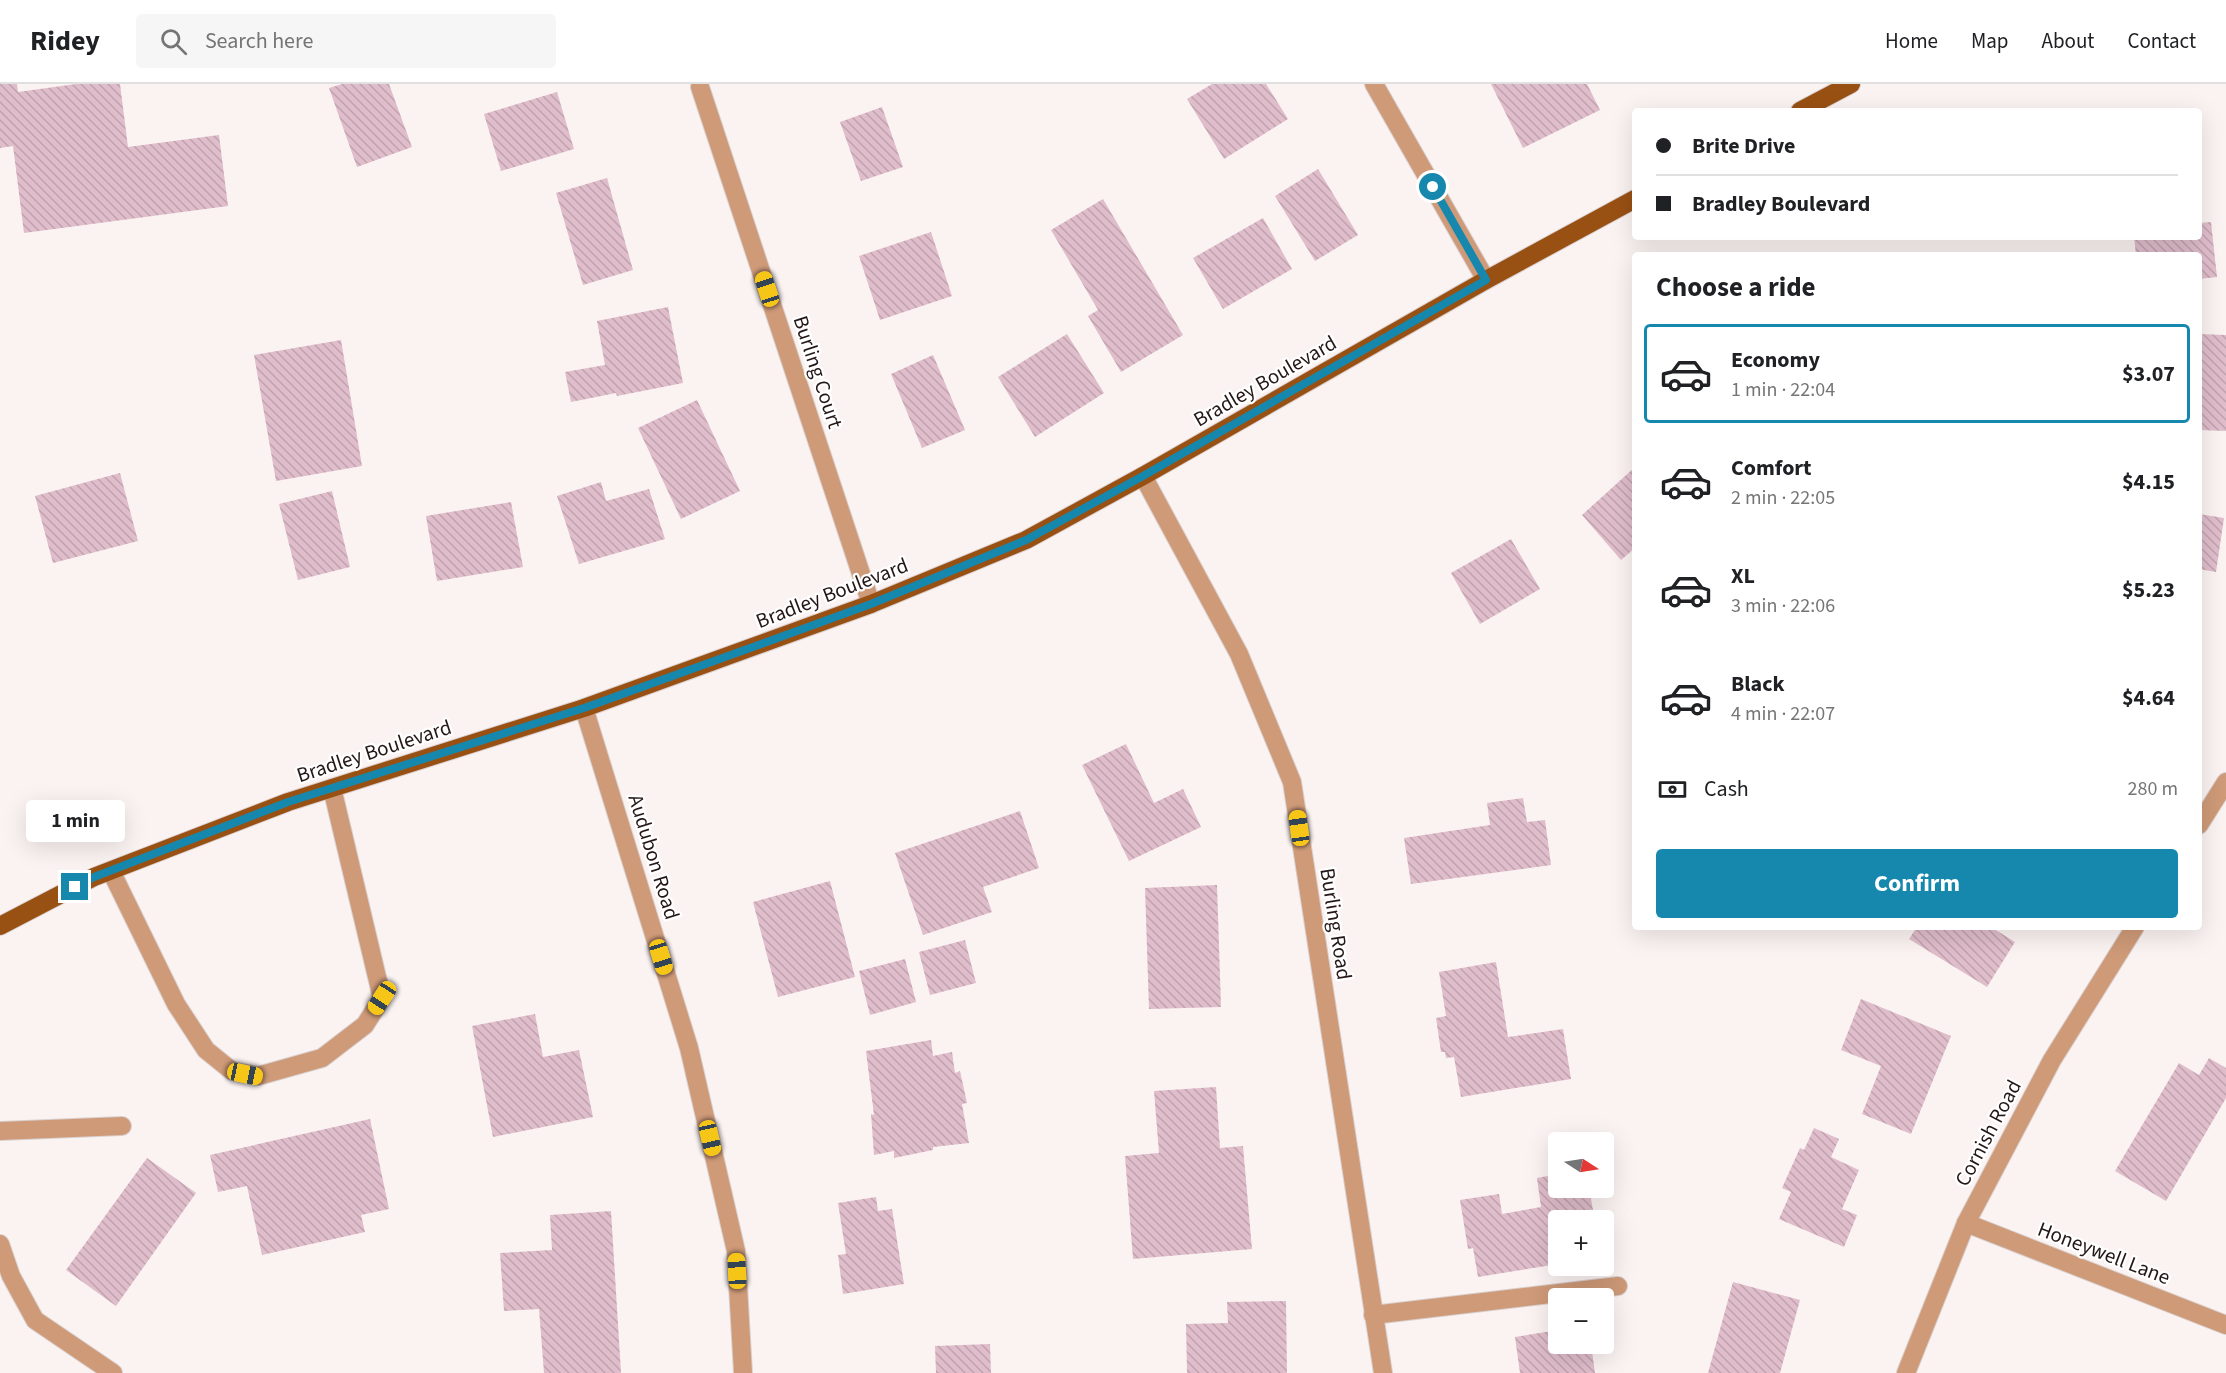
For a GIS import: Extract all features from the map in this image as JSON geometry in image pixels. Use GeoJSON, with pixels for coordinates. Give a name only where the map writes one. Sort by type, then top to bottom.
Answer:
{"type":"FeatureCollection","features":[{"type":"Feature","properties":{"kind":"main road"},"geometry":{"type":"LineString","coordinates":[[1806,108],[1851,84]]}},
{"type":"Feature","properties":{"kind":"main road","name":"Bradley Boulevard"},"geometry":{"type":"LineString","coordinates":[[0,926],[94,877],[288,802],[584,708],[871,604],[1026,540],[1143,476],[1486,280],[1632,202]]}},
{"type":"Feature","properties":{"kind":"street"},"geometry":{"type":"LineString","coordinates":[[1374,84],[1486,280]]}},
{"type":"Feature","properties":{"kind":"street","name":"Burling Court"},"geometry":{"type":"LineString","coordinates":[[700,87],[871,604]]}},
{"type":"Feature","properties":{"kind":"street","name":"Burling Road"},"geometry":{"type":"LineString","coordinates":[[1143,476],[1239,654],[1292,782],[1383,1373]]}},
{"type":"Feature","properties":{"kind":"street","name":"Audubon Road"},"geometry":{"type":"LineString","coordinates":[[584,708],[689,1048],[736,1251],[743,1373]]}},
{"type":"Feature","properties":{"kind":"street"},"geometry":{"type":"LineString","coordinates":[[2202,820],[2226,782]]}},
{"type":"Feature","properties":{"kind":"street"},"geometry":{"type":"LineString","coordinates":[[111,871],[176,1004],[206,1050],[232,1071],[258,1076],[322,1058],[365,1025],[382,998],[332,788]]}},
{"type":"Feature","properties":{"kind":"street","name":"Cornish Road"},"geometry":{"type":"LineString","coordinates":[[1906,1373],[1966,1223],[2052,1060],[2133,930]]}},
{"type":"Feature","properties":{"kind":"street"},"geometry":{"type":"LineString","coordinates":[[0,1131],[122,1126]]}},
{"type":"Feature","properties":{"kind":"street","name":"Honeywell Lane"},"geometry":{"type":"LineString","coordinates":[[1966,1223],[2226,1325]]}},
{"type":"Feature","properties":{"kind":"street"},"geometry":{"type":"LineString","coordinates":[[0,1244],[11,1276],[35,1320],[113,1373]]}},
{"type":"Feature","properties":{"kind":"street"},"geometry":{"type":"LineString","coordinates":[[1373,1315],[1618,1286]]}},
{"type":"Feature","properties":{"kind":"building"},"geometry":{"type":"Polygon","coordinates":[[[0,84],[17,84],[18,92],[76,84],[120,84],[128,147],[219,135],[228,206],[24,233],[13,146],[0,148],[0,84]]]}},
{"type":"Feature","properties":{"kind":"building"},"geometry":{"type":"Polygon","coordinates":[[[342,84],[389,84],[412,147],[357,167],[329,88],[342,84]]]}},
{"type":"Feature","properties":{"kind":"building"},"geometry":{"type":"Polygon","coordinates":[[[1212,84],[1266,84],[1288,119],[1224,159],[1187,99],[1212,84]]]}},
{"type":"Feature","properties":{"kind":"building"},"geometry":{"type":"Polygon","coordinates":[[[1491,84],[1587,84],[1600,110],[1523,148],[1491,84]]]}},
{"type":"Feature","properties":{"kind":"building"},"geometry":{"type":"Polygon","coordinates":[[[557,92],[574,149],[501,171],[484,114],[557,92]]]}},
{"type":"Feature","properties":{"kind":"building"},"geometry":{"type":"Polygon","coordinates":[[[882,107],[903,167],[861,181],[840,122],[882,107]]]}},
{"type":"Feature","properties":{"kind":"building"},"geometry":{"type":"Polygon","coordinates":[[[1318,169],[1358,235],[1315,261],[1275,196],[1318,169]]]}},
{"type":"Feature","properties":{"kind":"building"},"geometry":{"type":"Polygon","coordinates":[[[607,178],[633,270],[583,285],[556,193],[607,178]]]}},
{"type":"Feature","properties":{"kind":"building"},"geometry":{"type":"Polygon","coordinates":[[[1103,199],[1183,335],[1121,372],[1088,316],[1098,310],[1051,230],[1103,199]]]}},
{"type":"Feature","properties":{"kind":"building"},"geometry":{"type":"Polygon","coordinates":[[[1263,218],[1292,269],[1223,309],[1193,258],[1263,218]]]}},
{"type":"Feature","properties":{"kind":"building"},"geometry":{"type":"Polygon","coordinates":[[[2211,222],[2217,277],[2202,279],[2202,252],[2136,252],[2134,240],[2202,240],[2202,223],[2211,222]]]}},
{"type":"Feature","properties":{"kind":"building"},"geometry":{"type":"Polygon","coordinates":[[[931,232],[952,296],[880,320],[859,256],[931,232]]]}},
{"type":"Feature","properties":{"kind":"building"},"geometry":{"type":"Polygon","coordinates":[[[668,307],[683,383],[571,402],[565,372],[605,365],[597,321],[668,307]]]}},
{"type":"Feature","properties":{"kind":"building"},"geometry":{"type":"Polygon","coordinates":[[[1067,334],[1104,393],[1035,437],[998,377],[1067,334]]]}},
{"type":"Feature","properties":{"kind":"building"},"geometry":{"type":"Polygon","coordinates":[[[2202,334],[2226,335],[2226,431],[2202,430],[2202,334]]]}},
{"type":"Feature","properties":{"kind":"building"},"geometry":{"type":"Polygon","coordinates":[[[341,340],[362,466],[276,481],[254,355],[341,340]]]}},
{"type":"Feature","properties":{"kind":"building"},"geometry":{"type":"Polygon","coordinates":[[[933,355],[965,430],[922,448],[891,374],[933,355]]]}},
{"type":"Feature","properties":{"kind":"building"},"geometry":{"type":"Polygon","coordinates":[[[697,400],[740,491],[681,519],[638,428],[697,400]]]}},
{"type":"Feature","properties":{"kind":"building"},"geometry":{"type":"Polygon","coordinates":[[[1632,470],[1632,551],[1621,560],[1582,515],[1632,470]]]}},
{"type":"Feature","properties":{"kind":"building"},"geometry":{"type":"Polygon","coordinates":[[[120,473],[138,541],[53,563],[35,496],[120,473]]]}},
{"type":"Feature","properties":{"kind":"building"},"geometry":{"type":"Polygon","coordinates":[[[601,482],[606,501],[649,489],[665,539],[579,564],[557,496],[601,482]]]}},
{"type":"Feature","properties":{"kind":"building"},"geometry":{"type":"Polygon","coordinates":[[[332,491],[350,567],[298,580],[279,504],[332,491]]]}},
{"type":"Feature","properties":{"kind":"building"},"geometry":{"type":"Polygon","coordinates":[[[511,502],[523,567],[437,581],[426,516],[511,502]]]}},
{"type":"Feature","properties":{"kind":"building"},"geometry":{"type":"Polygon","coordinates":[[[2202,514],[2224,518],[2216,572],[2202,570],[2202,514]]]}},
{"type":"Feature","properties":{"kind":"building"},"geometry":{"type":"Polygon","coordinates":[[[1511,539],[1540,589],[1480,624],[1451,573],[1511,539]]]}},
{"type":"Feature","properties":{"kind":"building"},"geometry":{"type":"Polygon","coordinates":[[[1126,744],[1154,803],[1183,789],[1201,827],[1129,861],[1082,765],[1126,744]]]}},
{"type":"Feature","properties":{"kind":"building"},"geometry":{"type":"Polygon","coordinates":[[[1523,798],[1527,822],[1545,820],[1551,865],[1411,884],[1404,838],[1490,825],[1487,803],[1523,798]]]}},
{"type":"Feature","properties":{"kind":"building"},"geometry":{"type":"Polygon","coordinates":[[[1020,811],[1039,868],[983,887],[992,912],[923,935],[895,853],[1020,811]]]}},
{"type":"Feature","properties":{"kind":"building"},"geometry":{"type":"Polygon","coordinates":[[[830,881],[855,977],[778,997],[753,902],[830,881]]]}},
{"type":"Feature","properties":{"kind":"building"},"geometry":{"type":"Polygon","coordinates":[[[1217,885],[1221,1007],[1149,1009],[1145,888],[1217,885]]]}},
{"type":"Feature","properties":{"kind":"building"},"geometry":{"type":"Polygon","coordinates":[[[1915,930],[1996,930],[2015,942],[1987,987],[1909,939],[1915,930]]]}},
{"type":"Feature","properties":{"kind":"building"},"geometry":{"type":"Polygon","coordinates":[[[965,940],[976,983],[930,995],[919,952],[965,940]]]}},
{"type":"Feature","properties":{"kind":"building"},"geometry":{"type":"Polygon","coordinates":[[[905,959],[916,1002],[870,1015],[859,971],[905,959]]]}},
{"type":"Feature","properties":{"kind":"building"},"geometry":{"type":"Polygon","coordinates":[[[1496,962],[1508,1037],[1563,1029],[1571,1079],[1461,1097],[1454,1057],[1446,1058],[1445,1052],[1441,1052],[1436,1018],[1446,1016],[1439,972],[1496,962]]]}},
{"type":"Feature","properties":{"kind":"building"},"geometry":{"type":"Polygon","coordinates":[[[1861,999],[1951,1036],[1911,1134],[1862,1114],[1881,1066],[1841,1050],[1861,999]]]}},
{"type":"Feature","properties":{"kind":"building"},"geometry":{"type":"Polygon","coordinates":[[[535,1014],[543,1057],[579,1050],[593,1117],[493,1137],[472,1026],[535,1014]]]}},
{"type":"Feature","properties":{"kind":"building"},"geometry":{"type":"Polygon","coordinates":[[[931,1040],[933,1056],[952,1052],[955,1073],[960,1071],[967,1103],[962,1104],[969,1143],[933,1147],[933,1150],[894,1158],[894,1151],[874,1155],[871,1114],[874,1115],[866,1051],[931,1040]]]}},
{"type":"Feature","properties":{"kind":"building"},"geometry":{"type":"Polygon","coordinates":[[[2209,1058],[2226,1068],[2226,1098],[2166,1201],[2115,1171],[2179,1063],[2199,1075],[2209,1058]]]}},
{"type":"Feature","properties":{"kind":"building"},"geometry":{"type":"Polygon","coordinates":[[[1216,1087],[1220,1148],[1243,1146],[1252,1249],[1133,1259],[1125,1156],[1159,1153],[1154,1091],[1216,1087]]]}},
{"type":"Feature","properties":{"kind":"building"},"geometry":{"type":"Polygon","coordinates":[[[370,1119],[389,1209],[361,1215],[365,1232],[262,1255],[247,1186],[218,1192],[210,1155],[370,1119]]]}},
{"type":"Feature","properties":{"kind":"building"},"geometry":{"type":"Polygon","coordinates":[[[1814,1128],[1839,1139],[1831,1157],[1859,1170],[1842,1209],[1857,1215],[1844,1247],[1779,1219],[1791,1192],[1782,1188],[1800,1148],[1804,1150],[1814,1128]]]}},
{"type":"Feature","properties":{"kind":"building"},"geometry":{"type":"Polygon","coordinates":[[[147,1158],[196,1193],[116,1306],[66,1270],[147,1158]]]}},
{"type":"Feature","properties":{"kind":"building"},"geometry":{"type":"Polygon","coordinates":[[[1548,1176],[1548,1198],[1591,1198],[1593,1210],[1548,1210],[1548,1266],[1478,1277],[1473,1248],[1468,1249],[1460,1200],[1499,1194],[1502,1214],[1541,1207],[1537,1178],[1548,1176]]]}},
{"type":"Feature","properties":{"kind":"building"},"geometry":{"type":"Polygon","coordinates":[[[876,1197],[878,1211],[892,1209],[904,1284],[843,1294],[838,1255],[846,1254],[838,1203],[876,1197]]]}},
{"type":"Feature","properties":{"kind":"building"},"geometry":{"type":"Polygon","coordinates":[[[611,1211],[621,1373],[544,1373],[539,1309],[504,1311],[500,1253],[552,1250],[550,1215],[611,1211]]]}},
{"type":"Feature","properties":{"kind":"building"},"geometry":{"type":"Polygon","coordinates":[[[1733,1282],[1800,1300],[1780,1373],[1708,1373],[1733,1282]]]}},
{"type":"Feature","properties":{"kind":"building"},"geometry":{"type":"Polygon","coordinates":[[[1286,1301],[1287,1373],[1187,1373],[1186,1324],[1228,1323],[1227,1302],[1286,1301]]]}},
{"type":"Feature","properties":{"kind":"building"},"geometry":{"type":"Polygon","coordinates":[[[1548,1332],[1548,1354],[1592,1354],[1595,1373],[1520,1373],[1515,1337],[1548,1332]]]}},
{"type":"Feature","properties":{"kind":"building"},"geometry":{"type":"Polygon","coordinates":[[[990,1344],[991,1373],[936,1373],[935,1346],[990,1344]]]}},
{"type":"Feature","properties":{"kind":"route"},"geometry":{"type":"LineString","coordinates":[[75,887],[94,877],[288,802],[584,708],[871,604],[1026,540],[1143,476],[1486,280],[1433,187]]}}]}
